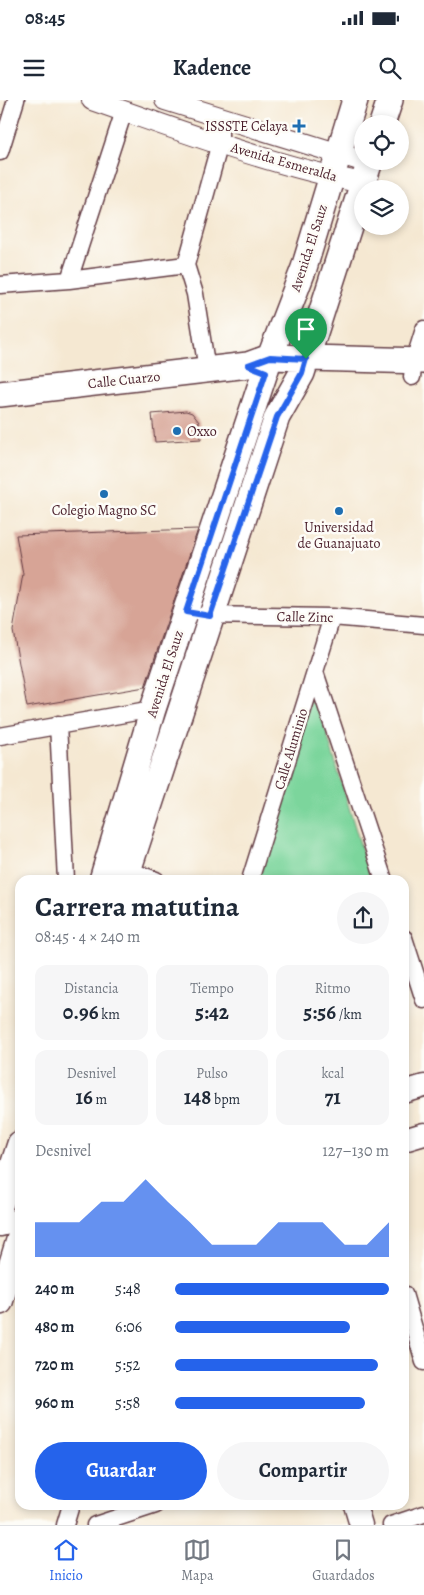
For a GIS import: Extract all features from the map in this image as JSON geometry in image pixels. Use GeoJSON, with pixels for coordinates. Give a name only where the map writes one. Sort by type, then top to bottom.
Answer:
{"type":"FeatureCollection","features":[{"type":"Feature","properties":{"kind":"main road","name":"Avenida El Sauz"},"geometry":{"type":"LineString","coordinates":[[103,875],[153,709],[186,612],[261,364],[304,268],[355,100]]}},
{"type":"Feature","properties":{"kind":"main road"},"geometry":{"type":"LineString","coordinates":[[385,115],[390,100]]}},
{"type":"Feature","properties":{"kind":"main road","name":"Avenida El Sauz"},"geometry":{"type":"LineString","coordinates":[[126,875],[277,417],[304,366],[368,170]]}},
{"type":"Feature","properties":{"kind":"main road","name":"Calle Cuarzo"},"geometry":{"type":"LineString","coordinates":[[0,394],[261,364],[304,366],[326,372],[419,370]]}},
{"type":"Feature","properties":{"kind":"main road"},"geometry":{"type":"LineString","coordinates":[[409,1090],[424,1086]]}},
{"type":"Feature","properties":{"kind":"main road"},"geometry":{"type":"LineString","coordinates":[[409,1138],[424,1134]]}},
{"type":"Feature","properties":{"kind":"main road"},"geometry":{"type":"LineString","coordinates":[[0,1206],[15,1160]]}},
{"type":"Feature","properties":{"kind":"main road"},"geometry":{"type":"LineString","coordinates":[[0,1225],[15,1221]]}},
{"type":"Feature","properties":{"kind":"main road"},"geometry":{"type":"LineString","coordinates":[[0,1302],[14,1252]]}},
{"type":"Feature","properties":{"kind":"main road"},"geometry":{"type":"LineString","coordinates":[[357,1510],[362,1525]]}},
{"type":"Feature","properties":{"kind":"street"},"geometry":{"type":"LineString","coordinates":[[0,152],[16,100]]}},
{"type":"Feature","properties":{"kind":"street","name":"Avenida Esmeralda"},"geometry":{"type":"LineString","coordinates":[[92,100],[220,143],[335,166],[354,168]]}},
{"type":"Feature","properties":{"kind":"street","name":"Avenida Esmeralda"},"geometry":{"type":"LineString","coordinates":[[165,100],[220,118],[335,166]]}},
{"type":"Feature","properties":{"kind":"street"},"geometry":{"type":"LineString","coordinates":[[68,280],[124,111]]}},
{"type":"Feature","properties":{"kind":"street"},"geometry":{"type":"LineString","coordinates":[[206,370],[195,294],[186,265],[220,143],[220,118]]}},
{"type":"Feature","properties":{"kind":"street"},"geometry":{"type":"LineString","coordinates":[[0,286],[68,280],[186,265]]}},
{"type":"Feature","properties":{"kind":"street"},"geometry":{"type":"LineString","coordinates":[[419,370],[424,329]]}},
{"type":"Feature","properties":{"kind":"street","name":"Calle Zinc"},"geometry":{"type":"LineString","coordinates":[[186,612],[210,616],[332,617],[424,625]]}},
{"type":"Feature","properties":{"kind":"street","name":"Calle Aluminio"},"geometry":{"type":"LineString","coordinates":[[252,875],[332,617]]}},
{"type":"Feature","properties":{"kind":"street"},"geometry":{"type":"LineString","coordinates":[[316,672],[382,875]]}},
{"type":"Feature","properties":{"kind":"street"},"geometry":{"type":"LineString","coordinates":[[0,736],[58,724],[153,709]]}},
{"type":"Feature","properties":{"kind":"street"},"geometry":{"type":"LineString","coordinates":[[58,724],[66,875]]}},
{"type":"Feature","properties":{"kind":"street"},"geometry":{"type":"LineString","coordinates":[[409,954],[424,1000]]}},
{"type":"Feature","properties":{"kind":"street"},"geometry":{"type":"LineString","coordinates":[[409,1311],[424,1362]]}},
{"type":"Feature","properties":{"kind":"street"},"geometry":{"type":"LineString","coordinates":[[65,1525],[70,1510]]}},
{"type":"Feature","properties":{"kind":"street"},"geometry":{"type":"LineString","coordinates":[[95,1525],[141,1510]]}},
{"type":"Feature","properties":{"kind":"street"},"geometry":{"type":"LineString","coordinates":[[391,1525],[424,1514]]}},
{"type":"Feature","properties":{"kind":"green space"},"geometry":{"type":"Polygon","coordinates":[[[313,688],[369,875],[260,875],[313,688]]]}},
{"type":"Feature","properties":{"kind":"building","name":"Oxxo"},"geometry":{"type":"Polygon","coordinates":[[[186,411],[192,413],[199,422],[201,439],[155,442],[152,414],[186,411]]]}},
{"type":"Feature","properties":{"kind":"building"},"geometry":{"type":"Polygon","coordinates":[[[198,529],[145,687],[27,707],[13,631],[23,574],[16,535],[198,529]]]}},
{"type":"Feature","properties":{"kind":"place","name":"ISSSTE Celaya"},"geometry":{"type":"Point","coordinates":[299,126]}},
{"type":"Feature","properties":{"kind":"place","name":"Oxxo"},"geometry":{"type":"Point","coordinates":[177,431]}},
{"type":"Feature","properties":{"kind":"place","name":"Colegio Magno SC"},"geometry":{"type":"Point","coordinates":[104,494]}},
{"type":"Feature","properties":{"kind":"place","name":"Universidad de Guanajuato"},"geometry":{"type":"Point","coordinates":[339,511]}},
{"type":"Feature","properties":{"kind":"route"},"geometry":{"type":"LineString","coordinates":[[270,357],[306,359],[302,373],[277,417],[210,616],[186,612],[266,372],[248,365],[270,357]]}}]}
